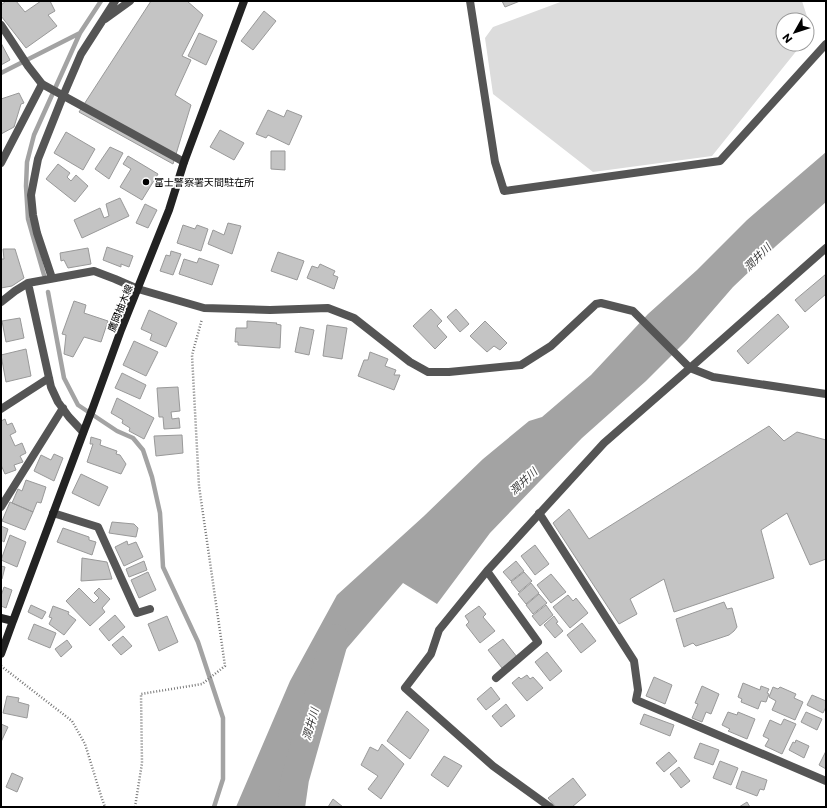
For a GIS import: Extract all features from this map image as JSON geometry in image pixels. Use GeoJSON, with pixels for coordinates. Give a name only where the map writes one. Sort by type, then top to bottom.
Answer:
{"type":"FeatureCollection","features":[{"type":"Feature","properties":{"kind":"main road","name":"鷹岡柚木線"},"geometry":{"type":"LineString","coordinates":[[1,654],[121,330],[169,210],[184,162],[244,1]]}},
{"type":"Feature","properties":{"kind":"main road"},"geometry":{"type":"LineString","coordinates":[[1,618],[13,621]]}},
{"type":"Feature","properties":{"kind":"street"},"geometry":{"type":"LineString","coordinates":[[52,278],[32,215],[31,195],[38,159],[81,54],[115,1]]}},
{"type":"Feature","properties":{"kind":"street"},"geometry":{"type":"LineString","coordinates":[[102,22],[130,1]]}},
{"type":"Feature","properties":{"kind":"street"},"geometry":{"type":"LineString","coordinates":[[470,1],[495,162],[504,191],[720,161],[826,44]]}},
{"type":"Feature","properties":{"kind":"street"},"geometry":{"type":"LineString","coordinates":[[1,25],[28,66],[42,84],[184,162]]}},
{"type":"Feature","properties":{"kind":"street"},"geometry":{"type":"LineString","coordinates":[[1,163],[42,84]]}},
{"type":"Feature","properties":{"kind":"street"},"geometry":{"type":"LineString","coordinates":[[550,807],[493,766],[405,688],[431,654],[439,630],[487,571],[604,443],[826,248]]}},
{"type":"Feature","properties":{"kind":"street"},"geometry":{"type":"LineString","coordinates":[[1,302],[28,283],[94,271],[138,289],[204,308],[270,310],[328,308],[354,318],[410,362],[428,372],[520,365],[551,346],[596,304],[601,303],[633,310],[690,368],[713,377],[826,394]]}},
{"type":"Feature","properties":{"kind":"street"},"geometry":{"type":"LineString","coordinates":[[28,283],[51,387],[58,402],[69,417],[84,430]]}},
{"type":"Feature","properties":{"kind":"street"},"geometry":{"type":"LineString","coordinates":[[1,410],[49,378]]}},
{"type":"Feature","properties":{"kind":"street"},"geometry":{"type":"LineString","coordinates":[[1,507],[63,408]]}},
{"type":"Feature","properties":{"kind":"street"},"geometry":{"type":"LineString","coordinates":[[539,513],[634,661],[638,690],[636,700],[826,781]]}},
{"type":"Feature","properties":{"kind":"street"},"geometry":{"type":"LineString","coordinates":[[53,514],[98,527],[137,613],[150,609]]}},
{"type":"Feature","properties":{"kind":"street"},"geometry":{"type":"LineString","coordinates":[[487,571],[538,642],[496,678]]}},
{"type":"Feature","properties":{"kind":"path"},"geometry":{"type":"LineString","coordinates":[[135,807],[142,763],[141,694],[202,684],[225,666],[198,474],[192,355],[204,308]]}},
{"type":"Feature","properties":{"kind":"path"},"geometry":{"type":"LineString","coordinates":[[1,666],[72,721],[85,744],[105,807]]}},
{"type":"Feature","properties":{"kind":"shaded area"},"geometry":{"type":"Polygon","coordinates":[[[563,1],[802,1],[806,12],[775,12],[775,52],[796,52],[712,156],[593,172],[493,94],[485,38],[493,27],[563,1]]]}},
{"type":"Feature","properties":{"kind":"water"},"geometry":{"type":"Polygon","coordinates":[[[826,152],[826,202],[776,246],[733,287],[687,340],[646,381],[582,438],[539,482],[490,533],[437,604],[403,583],[311,690],[311,727],[303,807],[236,807],[290,681],[337,595],[424,516],[483,459],[529,421],[542,417],[591,375],[648,314],[697,270],[747,220],[826,152]]]}},
{"type":"Feature","properties":{"kind":"building"},"geometry":{"type":"Polygon","coordinates":[[[6,1],[16,1],[25,12],[41,1],[50,1],[55,11],[48,15],[57,26],[26,48],[1,16],[1,5],[6,1]]]}},
{"type":"Feature","properties":{"kind":"building"},"geometry":{"type":"Polygon","coordinates":[[[151,1],[187,1],[203,15],[182,56],[191,60],[175,95],[191,105],[173,164],[79,112],[151,1]]]}},
{"type":"Feature","properties":{"kind":"building"},"geometry":{"type":"Polygon","coordinates":[[[502,1],[520,1],[505,7],[502,1]]]}},
{"type":"Feature","properties":{"kind":"building"},"geometry":{"type":"Polygon","coordinates":[[[264,11],[276,21],[253,50],[241,41],[264,11]]]}},
{"type":"Feature","properties":{"kind":"building"},"geometry":{"type":"Polygon","coordinates":[[[199,33],[217,41],[206,65],[188,56],[199,33]]]}},
{"type":"Feature","properties":{"kind":"building"},"geometry":{"type":"Polygon","coordinates":[[[1,43],[10,60],[1,65],[1,43]]]}},
{"type":"Feature","properties":{"kind":"building"},"geometry":{"type":"Polygon","coordinates":[[[19,93],[24,103],[21,104],[14,127],[1,134],[1,99],[19,93]]]}},
{"type":"Feature","properties":{"kind":"building"},"geometry":{"type":"Polygon","coordinates":[[[268,110],[284,117],[287,110],[302,116],[289,145],[268,135],[266,138],[256,134],[268,110]]]}},
{"type":"Feature","properties":{"kind":"building"},"geometry":{"type":"Polygon","coordinates":[[[220,130],[244,143],[234,160],[210,147],[220,130]]]}},
{"type":"Feature","properties":{"kind":"building"},"geometry":{"type":"Polygon","coordinates":[[[66,132],[95,149],[83,170],[54,153],[66,132]]]}},
{"type":"Feature","properties":{"kind":"building"},"geometry":{"type":"Polygon","coordinates":[[[110,147],[123,153],[109,179],[95,169],[110,147]]]}},
{"type":"Feature","properties":{"kind":"building"},"geometry":{"type":"Polygon","coordinates":[[[271,151],[285,151],[285,170],[271,169],[271,151]]]}},
{"type":"Feature","properties":{"kind":"building"},"geometry":{"type":"Polygon","coordinates":[[[128,156],[158,174],[142,200],[120,187],[131,169],[123,164],[128,156]]]}},
{"type":"Feature","properties":{"kind":"building"},"geometry":{"type":"Polygon","coordinates":[[[58,164],[70,173],[67,177],[71,181],[76,175],[88,186],[75,202],[46,179],[58,164]]]}},
{"type":"Feature","properties":{"kind":"building"},"geometry":{"type":"Polygon","coordinates":[[[120,198],[129,216],[82,238],[74,220],[100,208],[104,218],[109,216],[106,204],[120,198]]]}},
{"type":"Feature","properties":{"kind":"building"},"geometry":{"type":"Polygon","coordinates":[[[145,204],[157,210],[148,228],[136,223],[145,204]]]}},
{"type":"Feature","properties":{"kind":"building"},"geometry":{"type":"Polygon","coordinates":[[[228,223],[241,226],[232,254],[208,244],[213,230],[224,235],[228,223]]]}},
{"type":"Feature","properties":{"kind":"building"},"geometry":{"type":"Polygon","coordinates":[[[183,225],[195,229],[197,225],[208,229],[201,251],[177,243],[183,225]]]}},
{"type":"Feature","properties":{"kind":"building"},"geometry":{"type":"Polygon","coordinates":[[[107,247],[133,256],[129,267],[121,264],[121,267],[103,260],[107,247]]]}},
{"type":"Feature","properties":{"kind":"building"},"geometry":{"type":"Polygon","coordinates":[[[88,248],[91,264],[68,268],[64,260],[61,261],[60,253],[88,248]]]}},
{"type":"Feature","properties":{"kind":"building"},"geometry":{"type":"Polygon","coordinates":[[[3,249],[15,249],[24,278],[12,286],[1,288],[1,259],[4,259],[3,249]]]}},
{"type":"Feature","properties":{"kind":"building"},"geometry":{"type":"Polygon","coordinates":[[[171,251],[181,254],[173,275],[160,271],[166,255],[170,256],[171,251]]]}},
{"type":"Feature","properties":{"kind":"building"},"geometry":{"type":"Polygon","coordinates":[[[278,252],[304,261],[297,280],[271,271],[278,252]]]}},
{"type":"Feature","properties":{"kind":"building"},"geometry":{"type":"Polygon","coordinates":[[[199,258],[219,265],[212,285],[179,274],[184,259],[197,263],[199,258]]]}},
{"type":"Feature","properties":{"kind":"building"},"geometry":{"type":"Polygon","coordinates":[[[320,264],[335,271],[333,275],[338,277],[334,289],[307,278],[312,266],[318,268],[320,264]]]}},
{"type":"Feature","properties":{"kind":"building"},"geometry":{"type":"Polygon","coordinates":[[[826,274],[826,294],[805,312],[795,300],[826,274]]]}},
{"type":"Feature","properties":{"kind":"building"},"geometry":{"type":"Polygon","coordinates":[[[74,301],[86,305],[84,313],[108,321],[101,342],[84,337],[73,357],[64,354],[66,335],[62,334],[74,301]]]}},
{"type":"Feature","properties":{"kind":"building"},"geometry":{"type":"Polygon","coordinates":[[[431,309],[442,321],[437,326],[447,337],[435,349],[413,326],[431,309]]]}},
{"type":"Feature","properties":{"kind":"building"},"geometry":{"type":"Polygon","coordinates":[[[456,309],[469,324],[460,332],[447,317],[456,309]]]}},
{"type":"Feature","properties":{"kind":"building"},"geometry":{"type":"Polygon","coordinates":[[[149,310],[177,323],[166,347],[150,340],[152,334],[141,329],[149,310]]]}},
{"type":"Feature","properties":{"kind":"building"},"geometry":{"type":"Polygon","coordinates":[[[778,314],[789,327],[748,364],[737,351],[778,314]]]}},
{"type":"Feature","properties":{"kind":"building"},"geometry":{"type":"Polygon","coordinates":[[[20,318],[24,338],[6,342],[2,321],[20,318]]]}},
{"type":"Feature","properties":{"kind":"building"},"geometry":{"type":"Polygon","coordinates":[[[247,321],[277,323],[276,324],[281,325],[280,348],[238,345],[238,342],[235,342],[236,328],[247,328],[247,321]]]}},
{"type":"Feature","properties":{"kind":"building"},"geometry":{"type":"Polygon","coordinates":[[[485,321],[507,343],[500,350],[494,346],[487,352],[470,336],[485,321]]]}},
{"type":"Feature","properties":{"kind":"building"},"geometry":{"type":"Polygon","coordinates":[[[327,325],[347,328],[342,359],[323,356],[327,325]]]}},
{"type":"Feature","properties":{"kind":"building"},"geometry":{"type":"Polygon","coordinates":[[[300,327],[314,330],[309,355],[295,352],[300,327]]]}},
{"type":"Feature","properties":{"kind":"building"},"geometry":{"type":"Polygon","coordinates":[[[134,341],[158,352],[146,376],[123,365],[134,341]]]}},
{"type":"Feature","properties":{"kind":"building"},"geometry":{"type":"Polygon","coordinates":[[[26,349],[31,376],[6,382],[1,355],[26,349]]]}},
{"type":"Feature","properties":{"kind":"building"},"geometry":{"type":"Polygon","coordinates":[[[370,352],[388,359],[385,366],[396,370],[394,375],[400,375],[394,390],[358,376],[364,360],[368,360],[370,352]]]}},
{"type":"Feature","properties":{"kind":"building"},"geometry":{"type":"Polygon","coordinates":[[[122,373],[146,385],[140,399],[115,388],[122,373]]]}},
{"type":"Feature","properties":{"kind":"building"},"geometry":{"type":"Polygon","coordinates":[[[178,387],[180,411],[171,412],[172,419],[179,418],[180,428],[164,429],[163,417],[159,417],[157,388],[178,387]]]}},
{"type":"Feature","properties":{"kind":"building"},"geometry":{"type":"Polygon","coordinates":[[[117,398],[154,418],[144,439],[129,431],[130,428],[122,423],[123,420],[111,413],[117,398]]]}},
{"type":"Feature","properties":{"kind":"building"},"geometry":{"type":"Polygon","coordinates":[[[5,419],[7,425],[12,423],[16,432],[10,435],[15,446],[22,443],[26,453],[20,456],[23,462],[14,465],[16,470],[5,474],[1,465],[1,421],[5,419]]]}},
{"type":"Feature","properties":{"kind":"building"},"geometry":{"type":"Polygon","coordinates":[[[769,426],[784,441],[797,432],[826,440],[826,559],[810,565],[787,513],[761,530],[774,578],[674,612],[664,579],[630,599],[637,614],[619,624],[553,523],[569,509],[589,539],[769,426]]]}},
{"type":"Feature","properties":{"kind":"building"},"geometry":{"type":"Polygon","coordinates":[[[182,435],[183,453],[156,456],[154,436],[182,435]]]}},
{"type":"Feature","properties":{"kind":"building"},"geometry":{"type":"Polygon","coordinates":[[[91,437],[101,440],[100,445],[117,451],[116,454],[120,455],[126,464],[121,474],[87,462],[93,444],[90,444],[91,437]]]}},
{"type":"Feature","properties":{"kind":"building"},"geometry":{"type":"Polygon","coordinates":[[[54,454],[63,458],[54,481],[34,471],[41,455],[51,460],[54,454]]]}},
{"type":"Feature","properties":{"kind":"building"},"geometry":{"type":"Polygon","coordinates":[[[81,474],[108,487],[99,506],[72,493],[81,474]]]}},
{"type":"Feature","properties":{"kind":"building"},"geometry":{"type":"Polygon","coordinates":[[[26,480],[46,487],[41,503],[37,502],[33,512],[12,503],[18,489],[22,491],[26,480]]]}},
{"type":"Feature","properties":{"kind":"building"},"geometry":{"type":"Polygon","coordinates":[[[10,502],[33,512],[25,530],[2,521],[10,502]]]}},
{"type":"Feature","properties":{"kind":"building"},"geometry":{"type":"Polygon","coordinates":[[[112,522],[134,524],[138,528],[136,537],[109,533],[112,522]]]}},
{"type":"Feature","properties":{"kind":"building"},"geometry":{"type":"Polygon","coordinates":[[[1,526],[8,529],[4,542],[1,540],[1,526]]]}},
{"type":"Feature","properties":{"kind":"building"},"geometry":{"type":"Polygon","coordinates":[[[63,528],[89,537],[89,540],[96,542],[92,555],[57,542],[63,528]]]}},
{"type":"Feature","properties":{"kind":"building"},"geometry":{"type":"Polygon","coordinates":[[[10,535],[26,542],[17,567],[1,560],[10,535]]]}},
{"type":"Feature","properties":{"kind":"building"},"geometry":{"type":"Polygon","coordinates":[[[127,541],[128,545],[136,542],[143,557],[124,566],[115,547],[127,541]]]}},
{"type":"Feature","properties":{"kind":"building"},"geometry":{"type":"Polygon","coordinates":[[[535,545],[549,564],[535,575],[521,556],[535,545]]]}},
{"type":"Feature","properties":{"kind":"building"},"geometry":{"type":"Polygon","coordinates":[[[82,558],[107,562],[112,579],[81,581],[82,558]]]}},
{"type":"Feature","properties":{"kind":"building"},"geometry":{"type":"Polygon","coordinates":[[[144,561],[147,570],[129,577],[126,569],[144,561]]]}},
{"type":"Feature","properties":{"kind":"building"},"geometry":{"type":"Polygon","coordinates":[[[516,561],[524,571],[511,581],[503,572],[516,561]]]}},
{"type":"Feature","properties":{"kind":"building"},"geometry":{"type":"Polygon","coordinates":[[[1,566],[5,567],[2,579],[1,579],[1,566]]]}},
{"type":"Feature","properties":{"kind":"building"},"geometry":{"type":"Polygon","coordinates":[[[148,572],[156,590],[139,598],[131,580],[148,572]]]}},
{"type":"Feature","properties":{"kind":"building"},"geometry":{"type":"Polygon","coordinates":[[[524,572],[532,581],[519,592],[511,582],[524,572]]]}},
{"type":"Feature","properties":{"kind":"building"},"geometry":{"type":"Polygon","coordinates":[[[551,574],[566,592],[551,603],[537,585],[551,574]]]}},
{"type":"Feature","properties":{"kind":"building"},"geometry":{"type":"Polygon","coordinates":[[[531,583],[539,593],[526,604],[518,594],[531,583]]]}},
{"type":"Feature","properties":{"kind":"building"},"geometry":{"type":"Polygon","coordinates":[[[4,587],[12,590],[6,608],[1,606],[1,596],[4,587]]]}},
{"type":"Feature","properties":{"kind":"building"},"geometry":{"type":"Polygon","coordinates":[[[79,588],[94,603],[99,598],[94,593],[99,588],[110,599],[102,608],[105,612],[90,626],[66,601],[79,588]]]}},
{"type":"Feature","properties":{"kind":"building"},"geometry":{"type":"Polygon","coordinates":[[[539,594],[547,603],[533,614],[526,605],[539,594]]]}},
{"type":"Feature","properties":{"kind":"building"},"geometry":{"type":"Polygon","coordinates":[[[568,595],[573,601],[576,598],[588,613],[570,628],[553,607],[568,595]]]}},
{"type":"Feature","properties":{"kind":"building"},"geometry":{"type":"Polygon","coordinates":[[[724,602],[727,609],[732,608],[737,627],[734,631],[729,635],[696,646],[693,643],[684,647],[676,619],[724,602]]]}},
{"type":"Feature","properties":{"kind":"building"},"geometry":{"type":"Polygon","coordinates":[[[31,605],[46,612],[42,619],[28,612],[31,605]]]}},
{"type":"Feature","properties":{"kind":"building"},"geometry":{"type":"Polygon","coordinates":[[[546,605],[553,615],[540,626],[532,616],[546,605]]]}},
{"type":"Feature","properties":{"kind":"building"},"geometry":{"type":"Polygon","coordinates":[[[53,606],[69,612],[68,614],[76,620],[64,635],[49,624],[52,618],[49,617],[53,606]]]}},
{"type":"Feature","properties":{"kind":"building"},"geometry":{"type":"Polygon","coordinates":[[[479,606],[486,614],[483,617],[495,631],[480,643],[466,625],[469,622],[465,616],[479,606]]]}},
{"type":"Feature","properties":{"kind":"building"},"geometry":{"type":"Polygon","coordinates":[[[115,615],[125,627],[109,641],[99,629],[115,615]]]}},
{"type":"Feature","properties":{"kind":"building"},"geometry":{"type":"Polygon","coordinates":[[[167,616],[178,642],[159,651],[148,624],[167,616]]]}},
{"type":"Feature","properties":{"kind":"building"},"geometry":{"type":"Polygon","coordinates":[[[554,616],[558,622],[556,623],[563,631],[555,638],[544,625],[554,616]]]}},
{"type":"Feature","properties":{"kind":"building"},"geometry":{"type":"Polygon","coordinates":[[[582,623],[596,641],[581,653],[567,635],[582,623]]]}},
{"type":"Feature","properties":{"kind":"building"},"geometry":{"type":"Polygon","coordinates":[[[34,624],[56,633],[50,648],[28,639],[34,624]]]}},
{"type":"Feature","properties":{"kind":"building"},"geometry":{"type":"Polygon","coordinates":[[[123,636],[132,646],[121,655],[112,645],[123,636]]]}},
{"type":"Feature","properties":{"kind":"building"},"geometry":{"type":"Polygon","coordinates":[[[503,639],[517,657],[502,668],[488,650],[503,639]]]}},
{"type":"Feature","properties":{"kind":"building"},"geometry":{"type":"Polygon","coordinates":[[[67,640],[72,647],[61,657],[55,649],[67,640]]]}},
{"type":"Feature","properties":{"kind":"building"},"geometry":{"type":"Polygon","coordinates":[[[547,652],[562,671],[550,681],[535,662],[547,652]]]}},
{"type":"Feature","properties":{"kind":"building"},"geometry":{"type":"Polygon","coordinates":[[[527,675],[530,679],[533,677],[543,688],[527,701],[512,683],[519,677],[521,679],[527,675]]]}},
{"type":"Feature","properties":{"kind":"building"},"geometry":{"type":"Polygon","coordinates":[[[654,677],[672,685],[665,704],[646,696],[654,677]]]}},
{"type":"Feature","properties":{"kind":"building"},"geometry":{"type":"Polygon","coordinates":[[[743,683],[760,690],[761,686],[769,689],[766,702],[761,701],[758,709],[741,702],[742,699],[738,697],[743,683]]]}},
{"type":"Feature","properties":{"kind":"building"},"geometry":{"type":"Polygon","coordinates":[[[702,686],[719,694],[711,714],[706,712],[702,722],[692,718],[698,704],[695,703],[702,686]]]}},
{"type":"Feature","properties":{"kind":"building"},"geometry":{"type":"Polygon","coordinates":[[[491,687],[500,699],[486,710],[477,699],[491,687]]]}},
{"type":"Feature","properties":{"kind":"building"},"geometry":{"type":"Polygon","coordinates":[[[773,687],[778,689],[780,687],[796,694],[794,698],[803,702],[795,720],[772,710],[776,701],[769,697],[773,687]]]}},
{"type":"Feature","properties":{"kind":"building"},"geometry":{"type":"Polygon","coordinates":[[[812,695],[826,701],[826,707],[823,713],[807,705],[812,695]]]}},
{"type":"Feature","properties":{"kind":"building"},"geometry":{"type":"Polygon","coordinates":[[[7,696],[19,698],[18,702],[29,705],[27,718],[3,713],[7,696]]]}},
{"type":"Feature","properties":{"kind":"building"},"geometry":{"type":"Polygon","coordinates":[[[506,704],[515,716],[501,727],[492,716],[506,704]]]}},
{"type":"Feature","properties":{"kind":"building"},"geometry":{"type":"Polygon","coordinates":[[[407,711],[429,730],[410,759],[387,741],[407,711]]]}},
{"type":"Feature","properties":{"kind":"building"},"geometry":{"type":"Polygon","coordinates":[[[728,712],[737,715],[738,712],[755,719],[747,739],[728,731],[730,729],[722,725],[728,712]]]}},
{"type":"Feature","properties":{"kind":"building"},"geometry":{"type":"Polygon","coordinates":[[[806,712],[822,719],[817,730],[801,722],[806,712]]]}},
{"type":"Feature","properties":{"kind":"building"},"geometry":{"type":"Polygon","coordinates":[[[644,714],[674,725],[670,736],[640,724],[644,714]]]}},
{"type":"Feature","properties":{"kind":"building"},"geometry":{"type":"Polygon","coordinates":[[[784,719],[796,724],[782,754],[765,746],[769,739],[763,736],[770,720],[781,725],[784,719]]]}},
{"type":"Feature","properties":{"kind":"building"},"geometry":{"type":"Polygon","coordinates":[[[1,724],[8,727],[1,742],[1,724]]]}},
{"type":"Feature","properties":{"kind":"building"},"geometry":{"type":"Polygon","coordinates":[[[796,740],[809,746],[804,758],[789,750],[793,742],[795,743],[796,740]]]}},
{"type":"Feature","properties":{"kind":"building"},"geometry":{"type":"Polygon","coordinates":[[[700,743],[719,750],[713,765],[694,758],[700,743]]]}},
{"type":"Feature","properties":{"kind":"building"},"geometry":{"type":"Polygon","coordinates":[[[382,744],[404,764],[381,799],[368,789],[378,776],[361,765],[370,747],[378,751],[382,744]]]}},
{"type":"Feature","properties":{"kind":"building"},"geometry":{"type":"Polygon","coordinates":[[[826,751],[826,769],[819,765],[826,751]]]}},
{"type":"Feature","properties":{"kind":"building"},"geometry":{"type":"Polygon","coordinates":[[[669,752],[677,761],[664,772],[656,763],[669,752]]]}},
{"type":"Feature","properties":{"kind":"building"},"geometry":{"type":"Polygon","coordinates":[[[444,756],[462,766],[448,787],[431,775],[444,756]]]}},
{"type":"Feature","properties":{"kind":"building"},"geometry":{"type":"Polygon","coordinates":[[[720,761],[738,768],[731,785],[713,778],[720,761]]]}},
{"type":"Feature","properties":{"kind":"building"},"geometry":{"type":"Polygon","coordinates":[[[679,767],[690,781],[681,788],[670,774],[679,767]]]}},
{"type":"Feature","properties":{"kind":"building"},"geometry":{"type":"Polygon","coordinates":[[[742,771],[767,780],[764,790],[760,789],[757,796],[736,788],[742,771]]]}},
{"type":"Feature","properties":{"kind":"building"},"geometry":{"type":"Polygon","coordinates":[[[12,773],[23,778],[17,792],[6,787],[12,773]]]}},
{"type":"Feature","properties":{"kind":"building"},"geometry":{"type":"Polygon","coordinates":[[[573,778],[586,795],[572,807],[556,807],[548,798],[573,778]]]}},
{"type":"Feature","properties":{"kind":"building"},"geometry":{"type":"Polygon","coordinates":[[[333,799],[343,807],[328,807],[333,799]]]}},
{"type":"Feature","properties":{"kind":"building"},"geometry":{"type":"Polygon","coordinates":[[[747,802],[750,807],[739,807],[747,802]]]}},
{"type":"Feature","properties":{"kind":"waterway"},"geometry":{"type":"LineString","coordinates":[[44,275],[28,219],[26,186],[27,162],[34,135],[80,33],[101,1]]}},
{"type":"Feature","properties":{"kind":"waterway"},"geometry":{"type":"LineString","coordinates":[[1,73],[80,33]]}},
{"type":"Feature","properties":{"kind":"waterway"},"geometry":{"type":"LineString","coordinates":[[48,292],[64,378],[78,405],[117,431],[133,438],[143,450],[152,477],[160,513],[163,567],[198,642],[223,718],[223,779],[214,807]]}},
{"type":"Feature","properties":{"kind":"waterway","name":"潤井川"},"geometry":{"type":"LineString","coordinates":[[291,807],[295,779],[335,638]]}},
{"type":"Feature","properties":{"kind":"place","name":"富士警察署天間駐在所"},"geometry":{"type":"Point","coordinates":[146,182]}}]}
